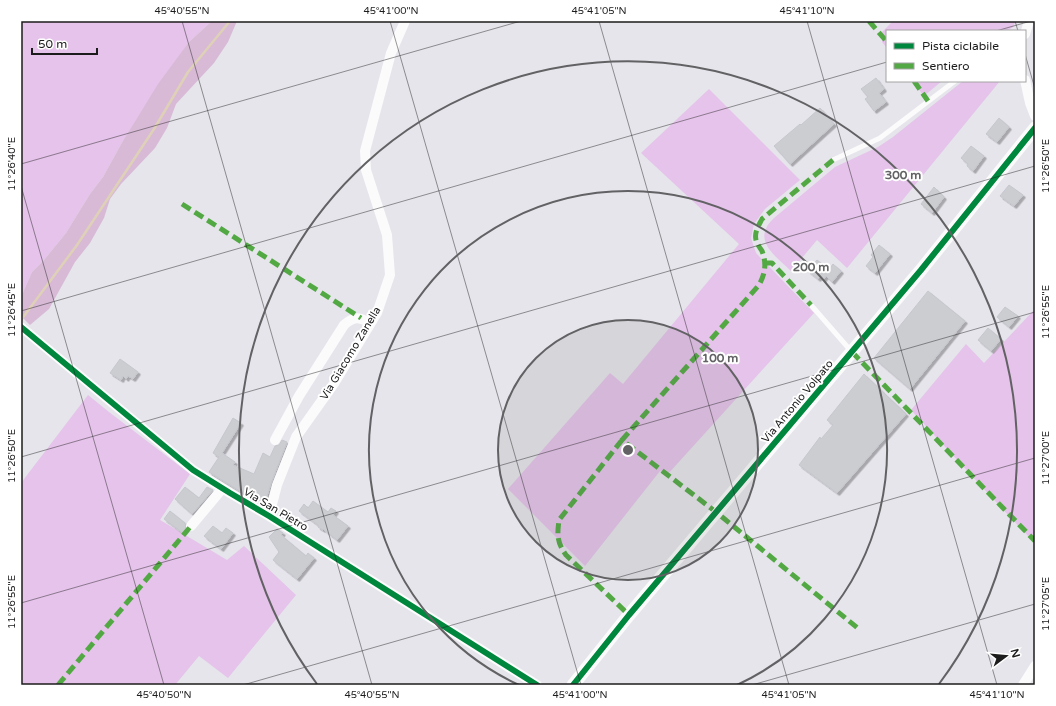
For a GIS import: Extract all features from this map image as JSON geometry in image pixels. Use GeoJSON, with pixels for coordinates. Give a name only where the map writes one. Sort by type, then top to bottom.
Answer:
{"type":"FeatureCollection","features":[{"type":"Feature","properties":{"kind":"street","name":"Via Giacomo Zanella"},"geometry":{"type":"LineString","coordinates":[[268,516],[277,485],[296,437],[335,382],[377,313],[390,275],[387,235],[366,170],[365,150],[391,53],[406,21]]}},
{"type":"Feature","properties":{"kind":"street"},"geometry":{"type":"LineString","coordinates":[[1026,31],[1029,21]]}},
{"type":"Feature","properties":{"kind":"street"},"geometry":{"type":"LineString","coordinates":[[1025,82],[1030,103],[1035,116]]}},
{"type":"Feature","properties":{"kind":"street","name":"Via Antonio Volpato"},"geometry":{"type":"LineString","coordinates":[[573,685],[628,615],[921,270],[1035,128]]}},
{"type":"Feature","properties":{"kind":"street"},"geometry":{"type":"LineString","coordinates":[[275,440],[300,396],[344,325],[354,318],[361,318],[370,323]]}},
{"type":"Feature","properties":{"kind":"street","name":"Via San Pietro"},"geometry":{"type":"LineString","coordinates":[[23,329],[193,470],[537,685]]}},
{"type":"Feature","properties":{"kind":"street"},"geometry":{"type":"LineString","coordinates":[[192,524],[222,489]]}},
{"type":"Feature","properties":{"kind":"street"},"geometry":{"type":"LineString","coordinates":[[1023,685],[1035,666]]}},
{"type":"Feature","properties":{"kind":"lane"},"geometry":{"type":"LineString","coordinates":[[833,160],[880,138],[954,82]]}},
{"type":"Feature","properties":{"kind":"lane"},"geometry":{"type":"LineString","coordinates":[[811,305],[852,352]]}},
{"type":"Feature","properties":{"kind":"shaded area"},"geometry":{"type":"Polygon","coordinates":[[[21,21],[212,21],[189,42],[124,139],[103,177],[90,194],[66,233],[32,272],[21,297],[21,21]]]}},
{"type":"Feature","properties":{"kind":"shaded area"},"geometry":{"type":"Polygon","coordinates":[[[212,21],[237,21],[228,42],[214,63],[176,104],[167,128],[155,148],[121,184],[110,199],[104,218],[90,243],[75,262],[49,309],[30,325],[21,316],[21,297],[32,272],[66,233],[90,194],[103,177],[124,139],[158,84],[189,42],[212,21]]]}},
{"type":"Feature","properties":{"kind":"shaded area"},"geometry":{"type":"Polygon","coordinates":[[[893,21],[1016,21],[1013,27],[1008,30],[886,30],[886,47],[882,42],[882,32],[893,21]]]}},
{"type":"Feature","properties":{"kind":"shaded area"},"geometry":{"type":"Polygon","coordinates":[[[913,82],[941,82],[924,96],[913,82]]]}},
{"type":"Feature","properties":{"kind":"shaded area"},"geometry":{"type":"Polygon","coordinates":[[[962,82],[999,82],[847,268],[817,240],[791,271],[777,258],[765,241],[764,235],[769,223],[835,167],[878,147],[893,137],[962,82]]]}},
{"type":"Feature","properties":{"kind":"shaded area"},"geometry":{"type":"Polygon","coordinates":[[[709,89],[800,180],[765,209],[754,224],[751,238],[756,253],[814,313],[667,475],[660,471],[585,566],[508,489],[610,373],[623,384],[739,244],[641,153],[709,89]]]}},
{"type":"Feature","properties":{"kind":"shaded area"},"geometry":{"type":"Polygon","coordinates":[[[1035,309],[1035,543],[911,410],[966,344],[984,363],[1035,309]]]}},
{"type":"Feature","properties":{"kind":"shaded area"},"geometry":{"type":"Polygon","coordinates":[[[88,395],[190,474],[160,520],[227,560],[244,546],[296,595],[228,678],[199,656],[175,685],[21,685],[21,483],[88,395]]]}},
{"type":"Feature","properties":{"kind":"building"},"geometry":{"type":"Polygon","coordinates":[[[876,78],[884,89],[879,93],[886,102],[874,111],[865,99],[868,97],[861,89],[876,78]]]}},
{"type":"Feature","properties":{"kind":"building"},"geometry":{"type":"Polygon","coordinates":[[[820,108],[834,124],[790,164],[774,146],[820,108]]]}},
{"type":"Feature","properties":{"kind":"building"},"geometry":{"type":"Polygon","coordinates":[[[999,118],[1009,127],[997,142],[986,134],[999,118]]]}},
{"type":"Feature","properties":{"kind":"building"},"geometry":{"type":"Polygon","coordinates":[[[971,146],[984,156],[973,171],[961,158],[971,146]]]}},
{"type":"Feature","properties":{"kind":"building"},"geometry":{"type":"Polygon","coordinates":[[[1009,185],[1023,195],[1014,206],[1000,196],[1009,185]]]}},
{"type":"Feature","properties":{"kind":"building"},"geometry":{"type":"Polygon","coordinates":[[[934,187],[944,197],[932,213],[921,204],[934,187]]]}},
{"type":"Feature","properties":{"kind":"building"},"geometry":{"type":"Polygon","coordinates":[[[879,245],[890,254],[875,273],[866,266],[873,257],[871,255],[879,245]]]}},
{"type":"Feature","properties":{"kind":"building"},"geometry":{"type":"Polygon","coordinates":[[[817,260],[830,268],[833,264],[841,271],[832,282],[826,276],[823,280],[820,277],[818,279],[808,271],[817,260]]]}},
{"type":"Feature","properties":{"kind":"building"},"geometry":{"type":"Polygon","coordinates":[[[928,291],[965,321],[910,389],[874,358],[928,291]]]}},
{"type":"Feature","properties":{"kind":"building"},"geometry":{"type":"Polygon","coordinates":[[[1005,307],[1018,316],[1009,327],[997,317],[1005,307]]]}},
{"type":"Feature","properties":{"kind":"building"},"geometry":{"type":"Polygon","coordinates":[[[988,328],[1001,339],[991,351],[978,340],[988,328]]]}},
{"type":"Feature","properties":{"kind":"building"},"geometry":{"type":"Polygon","coordinates":[[[120,359],[138,372],[133,379],[128,376],[126,379],[123,376],[121,380],[110,373],[120,359]]]}},
{"type":"Feature","properties":{"kind":"building"},"geometry":{"type":"Polygon","coordinates":[[[864,374],[906,414],[837,493],[799,465],[820,437],[821,439],[833,425],[827,420],[864,374]]]}},
{"type":"Feature","properties":{"kind":"building"},"geometry":{"type":"Polygon","coordinates":[[[233,418],[241,423],[222,453],[235,462],[233,465],[254,474],[263,453],[270,457],[275,446],[279,445],[282,440],[287,442],[264,506],[209,472],[219,457],[213,453],[233,418]]]}},
{"type":"Feature","properties":{"kind":"building"},"geometry":{"type":"Polygon","coordinates":[[[185,487],[199,498],[207,487],[213,490],[192,514],[175,499],[185,487]]]}},
{"type":"Feature","properties":{"kind":"building"},"geometry":{"type":"Polygon","coordinates":[[[313,501],[328,512],[331,508],[336,511],[333,515],[348,526],[337,540],[299,511],[304,504],[308,508],[313,501]]]}},
{"type":"Feature","properties":{"kind":"building"},"geometry":{"type":"Polygon","coordinates":[[[170,511],[185,523],[186,529],[183,533],[164,519],[170,511]]]}},
{"type":"Feature","properties":{"kind":"building"},"geometry":{"type":"Polygon","coordinates":[[[213,526],[222,533],[226,528],[233,533],[221,549],[204,536],[213,526]]]}},
{"type":"Feature","properties":{"kind":"building"},"geometry":{"type":"Polygon","coordinates":[[[277,529],[283,533],[281,535],[306,556],[308,553],[314,558],[297,579],[273,560],[279,552],[269,537],[277,529]]]}},
{"type":"Feature","properties":{"kind":"waterway"},"geometry":{"type":"LineString","coordinates":[[21,320],[77,245],[154,129],[188,72],[230,21]]}},
{"type":"Feature","properties":{"kind":"marked path"},"geometry":{"type":"LineString","coordinates":[[869,21],[886,41]]}},
{"type":"Feature","properties":{"kind":"marked path"},"geometry":{"type":"LineString","coordinates":[[915,82],[928,101]]}},
{"type":"Feature","properties":{"kind":"marked path"},"geometry":{"type":"LineString","coordinates":[[833,160],[762,219],[756,234],[756,240],[764,256],[765,265],[763,277],[759,285],[622,440],[716,512],[860,630]]}},
{"type":"Feature","properties":{"kind":"marked path"},"geometry":{"type":"LineString","coordinates":[[182,204],[361,318]]}},
{"type":"Feature","properties":{"kind":"marked path"},"geometry":{"type":"LineString","coordinates":[[765,263],[772,263],[811,305]]}},
{"type":"Feature","properties":{"kind":"marked path"},"geometry":{"type":"LineString","coordinates":[[852,352],[1035,541]]}},
{"type":"Feature","properties":{"kind":"marked path"},"geometry":{"type":"LineString","coordinates":[[622,440],[559,520],[558,535],[559,542],[566,555],[629,615]]}},
{"type":"Feature","properties":{"kind":"marked path"},"geometry":{"type":"LineString","coordinates":[[58,685],[191,526]]}},
{"type":"Feature","properties":{"kind":"cycle path"},"geometry":{"type":"LineString","coordinates":[[573,685],[629,615],[921,270],[1035,128]]}},
{"type":"Feature","properties":{"kind":"cycle path"},"geometry":{"type":"LineString","coordinates":[[21,327],[193,470],[269,516],[537,685]]}}]}
